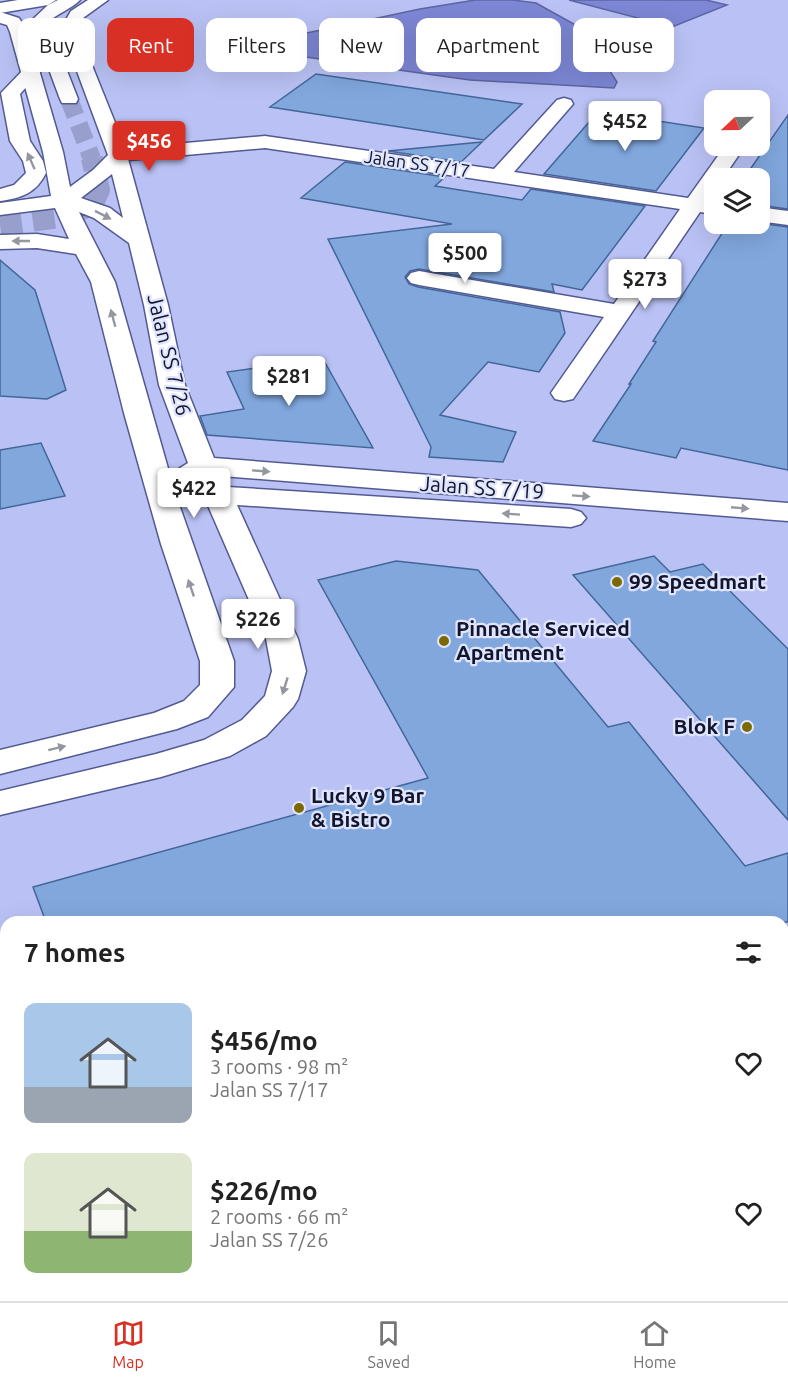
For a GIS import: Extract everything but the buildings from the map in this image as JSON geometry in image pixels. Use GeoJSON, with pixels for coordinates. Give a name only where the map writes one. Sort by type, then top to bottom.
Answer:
{"type":"FeatureCollection","features":[{"type":"Feature","properties":{"kind":"street"},"geometry":{"type":"LineString","coordinates":[[0,8],[48,0]]}},
{"type":"Feature","properties":{"kind":"street"},"geometry":{"type":"LineString","coordinates":[[69,99],[39,21],[54,8],[72,0]]}},
{"type":"Feature","properties":{"kind":"street","name":"Jalan SS 7/26"},"geometry":{"type":"LineString","coordinates":[[0,762],[165,721],[196,709],[218,687],[217,661],[176,544],[184,484],[172,385],[156,305],[118,155],[69,28],[78,13],[100,0]]}},
{"type":"Feature","properties":{"kind":"street","name":"Jalan SS 7/26"},"geometry":{"type":"LineString","coordinates":[[0,17],[13,22],[18,30]]}},
{"type":"Feature","properties":{"kind":"street"},"geometry":{"type":"LineString","coordinates":[[0,195],[19,192],[31,183],[36,173],[33,160],[20,141],[10,93],[31,72]]}},
{"type":"Feature","properties":{"kind":"street","name":"Jalan SS 7/26"},"geometry":{"type":"LineString","coordinates":[[31,72],[53,152],[62,200],[103,282],[137,413],[155,466],[184,484]]}},
{"type":"Feature","properties":{"kind":"street"},"geometry":{"type":"LineString","coordinates":[[499,176],[564,104]]}},
{"type":"Feature","properties":{"kind":"street"},"geometry":{"type":"LineString","coordinates":[[110,134],[136,145],[176,150]]}},
{"type":"Feature","properties":{"kind":"street","name":"Jalan SS 7/17"},"geometry":{"type":"LineString","coordinates":[[118,155],[265,142],[704,206]]}},
{"type":"Feature","properties":{"kind":"street"},"geometry":{"type":"LineString","coordinates":[[123,178],[130,168],[141,161],[176,150]]}},
{"type":"Feature","properties":{"kind":"street"},"geometry":{"type":"LineString","coordinates":[[0,209],[62,200],[113,164],[118,155]]}},
{"type":"Feature","properties":{"kind":"street"},"geometry":{"type":"LineString","coordinates":[[62,200],[102,213],[138,239]]}},
{"type":"Feature","properties":{"kind":"street"},"geometry":{"type":"LineString","coordinates":[[564,393],[618,312],[704,206]]}},
{"type":"Feature","properties":{"kind":"street"},"geometry":{"type":"LineString","coordinates":[[770,216],[788,218]]}},
{"type":"Feature","properties":{"kind":"street"},"geometry":{"type":"LineString","coordinates":[[0,242],[37,241],[84,248]]}},
{"type":"Feature","properties":{"kind":"street"},"geometry":{"type":"LineString","coordinates":[[419,278],[618,312]]}},
{"type":"Feature","properties":{"kind":"street","name":"Jalan SS 7/19"},"geometry":{"type":"LineString","coordinates":[[184,484],[218,495],[695,526],[788,535]]}},
{"type":"Feature","properties":{"kind":"street","name":"Jalan SS 7/19"},"geometry":{"type":"LineString","coordinates":[[184,484],[788,512]]}},
{"type":"Feature","properties":{"kind":"street"},"geometry":{"type":"LineString","coordinates":[[0,803],[161,765],[217,748],[254,728],[281,699],[289,671],[282,639],[218,495]]}},
{"type":"Feature","properties":{"kind":"water"},"geometry":{"type":"Polygon","coordinates":[[[475,0],[513,0],[536,3],[573,23],[573,72],[611,72],[617,82],[614,88],[470,80],[404,71],[404,18],[378,18],[475,0]]]}},
{"type":"Feature","properties":{"kind":"water"},"geometry":{"type":"Polygon","coordinates":[[[569,0],[706,0],[727,5],[674,26],[674,18],[638,18],[569,0]]]}},
{"type":"Feature","properties":{"kind":"water"},"geometry":{"type":"Polygon","coordinates":[[[319,30],[319,59],[307,57],[307,33],[319,30]]]}},
{"type":"Feature","properties":{"kind":"tunnel"},"geometry":{"type":"LineString","coordinates":[[69,99],[92,159]]}},
{"type":"Feature","properties":{"kind":"tunnel"},"geometry":{"type":"LineString","coordinates":[[0,225],[60,217],[92,205],[99,190],[92,158]]}},
{"type":"Feature","properties":{"kind":"place","name":"99 Speedmart"},"geometry":{"type":"Point","coordinates":[617,582]}},
{"type":"Feature","properties":{"kind":"place","name":"Pinnacle Serviced Apartment"},"geometry":{"type":"Point","coordinates":[444,641]}},
{"type":"Feature","properties":{"kind":"place","name":"Blok F"},"geometry":{"type":"Point","coordinates":[747,727]}},
{"type":"Feature","properties":{"kind":"place","name":"Lucky 9 Bar & Bistro"},"geometry":{"type":"Point","coordinates":[299,808]}}]}
